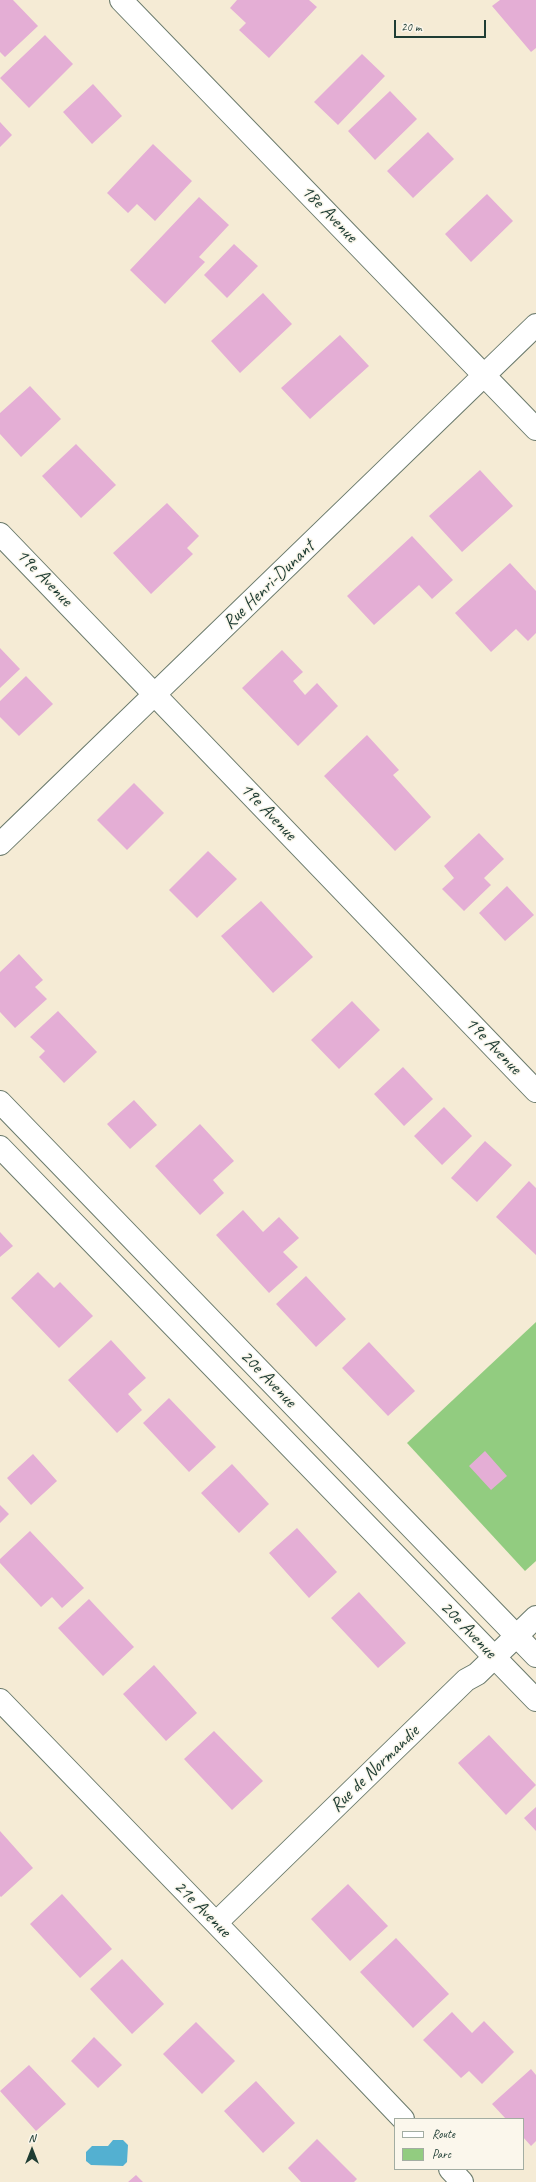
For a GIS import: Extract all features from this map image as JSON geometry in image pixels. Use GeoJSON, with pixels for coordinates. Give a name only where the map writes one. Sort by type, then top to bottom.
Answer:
{"type":"FeatureCollection","features":[{"type":"Feature","properties":{"kind":"street","name":"18e Avenue"},"geometry":{"type":"LineString","coordinates":[[121,0],[536,429]]}},
{"type":"Feature","properties":{"kind":"street","name":"Rue Henri-Dunant"},"geometry":{"type":"LineString","coordinates":[[0,844],[536,325]]}},
{"type":"Feature","properties":{"kind":"street","name":"19e Avenue"},"geometry":{"type":"LineString","coordinates":[[0,534],[156,694],[536,1091]]}},
{"type":"Feature","properties":{"kind":"street","name":"20e Avenue"},"geometry":{"type":"LineString","coordinates":[[0,1102],[536,1656]]}},
{"type":"Feature","properties":{"kind":"street","name":"20e Avenue"},"geometry":{"type":"LineString","coordinates":[[0,1147],[536,1700]]}},
{"type":"Feature","properties":{"kind":"street","name":"Rue de Normandie"},"geometry":{"type":"LineString","coordinates":[[216,1923],[466,1680],[477,1674],[536,1617]]}},
{"type":"Feature","properties":{"kind":"street","name":"21e Avenue"},"geometry":{"type":"LineString","coordinates":[[0,1700],[216,1923],[401,2118]]}},
{"type":"Feature","properties":{"kind":"street"},"geometry":{"type":"LineString","coordinates":[[451,2170],[462,2182]]}},
{"type":"Feature","properties":{"kind":"green space"},"geometry":{"type":"Polygon","coordinates":[[[536,1322],[536,1561],[525,1571],[407,1443],[536,1322]]]}},
{"type":"Feature","properties":{"kind":"water"},"geometry":{"type":"Polygon","coordinates":[[[113,2140],[123,2140],[128,2145],[127,2162],[123,2166],[91,2165],[86,2161],[86,2152],[92,2146],[108,2146],[113,2140]]]}},
{"type":"Feature","properties":{"kind":"building"},"geometry":{"type":"Polygon","coordinates":[[[0,0],[13,0],[38,26],[5,57],[0,52],[0,0]]]}},
{"type":"Feature","properties":{"kind":"building"},"geometry":{"type":"Polygon","coordinates":[[[237,0],[309,0],[317,7],[269,58],[239,30],[246,23],[230,8],[237,0]]]}},
{"type":"Feature","properties":{"kind":"building"},"geometry":{"type":"Polygon","coordinates":[[[500,0],[536,0],[536,48],[531,52],[492,6],[500,0]]]}},
{"type":"Feature","properties":{"kind":"building"},"geometry":{"type":"Polygon","coordinates":[[[45,35],[73,64],[29,108],[0,78],[45,35]]]}},
{"type":"Feature","properties":{"kind":"building"},"geometry":{"type":"Polygon","coordinates":[[[362,54],[385,76],[338,125],[314,102],[362,54]]]}},
{"type":"Feature","properties":{"kind":"building"},"geometry":{"type":"Polygon","coordinates":[[[93,84],[122,116],[92,144],[63,112],[93,84]]]}},
{"type":"Feature","properties":{"kind":"building"},"geometry":{"type":"Polygon","coordinates":[[[390,91],[417,119],[375,160],[348,131],[390,91]]]}},
{"type":"Feature","properties":{"kind":"building"},"geometry":{"type":"Polygon","coordinates":[[[0,122],[12,135],[0,147],[0,122]]]}},
{"type":"Feature","properties":{"kind":"building"},"geometry":{"type":"Polygon","coordinates":[[[428,132],[454,159],[413,198],[387,171],[428,132]]]}},
{"type":"Feature","properties":{"kind":"building"},"geometry":{"type":"Polygon","coordinates":[[[153,144],[192,181],[155,221],[137,204],[128,213],[107,193],[153,144]]]}},
{"type":"Feature","properties":{"kind":"building"},"geometry":{"type":"Polygon","coordinates":[[[487,194],[513,221],[471,262],[445,234],[487,194]]]}},
{"type":"Feature","properties":{"kind":"building"},"geometry":{"type":"Polygon","coordinates":[[[199,197],[229,225],[199,257],[205,262],[165,304],[130,270],[199,197]]]}},
{"type":"Feature","properties":{"kind":"building"},"geometry":{"type":"Polygon","coordinates":[[[234,244],[258,266],[227,298],[204,275],[234,244]]]}},
{"type":"Feature","properties":{"kind":"building"},"geometry":{"type":"Polygon","coordinates":[[[263,293],[292,324],[240,373],[211,341],[263,293]]]}},
{"type":"Feature","properties":{"kind":"building"},"geometry":{"type":"Polygon","coordinates":[[[340,335],[369,366],[310,419],[281,388],[340,335]]]}},
{"type":"Feature","properties":{"kind":"building"},"geometry":{"type":"Polygon","coordinates":[[[30,386],[61,419],[21,457],[0,434],[0,413],[30,386]]]}},
{"type":"Feature","properties":{"kind":"building"},"geometry":{"type":"Polygon","coordinates":[[[76,444],[116,485],[81,518],[42,476],[76,444]]]}},
{"type":"Feature","properties":{"kind":"building"},"geometry":{"type":"Polygon","coordinates":[[[480,470],[513,506],[462,552],[429,516],[480,470]]]}},
{"type":"Feature","properties":{"kind":"building"},"geometry":{"type":"Polygon","coordinates":[[[167,503],[199,536],[187,548],[193,554],[151,594],[113,553],[167,503]]]}},
{"type":"Feature","properties":{"kind":"building"},"geometry":{"type":"Polygon","coordinates":[[[412,536],[453,580],[432,599],[419,585],[374,625],[347,596],[412,536]]]}},
{"type":"Feature","properties":{"kind":"building"},"geometry":{"type":"Polygon","coordinates":[[[510,563],[536,591],[536,633],[528,641],[516,629],[491,652],[455,613],[510,563]]]}},
{"type":"Feature","properties":{"kind":"building"},"geometry":{"type":"Polygon","coordinates":[[[0,648],[20,669],[0,688],[0,648]]]}},
{"type":"Feature","properties":{"kind":"building"},"geometry":{"type":"Polygon","coordinates":[[[282,650],[303,672],[293,681],[305,695],[317,683],[338,706],[298,746],[242,688],[282,650]]]}},
{"type":"Feature","properties":{"kind":"building"},"geometry":{"type":"Polygon","coordinates":[[[26,676],[53,704],[19,736],[0,717],[0,701],[26,676]]]}},
{"type":"Feature","properties":{"kind":"building"},"geometry":{"type":"Polygon","coordinates":[[[367,735],[399,770],[393,775],[431,817],[395,851],[324,776],[367,735]]]}},
{"type":"Feature","properties":{"kind":"building"},"geometry":{"type":"Polygon","coordinates":[[[134,783],[164,813],[127,850],[97,820],[134,783]]]}},
{"type":"Feature","properties":{"kind":"building"},"geometry":{"type":"Polygon","coordinates":[[[479,833],[504,859],[484,878],[491,885],[464,911],[442,889],[454,878],[444,866],[479,833]]]}},
{"type":"Feature","properties":{"kind":"building"},"geometry":{"type":"Polygon","coordinates":[[[208,851],[237,879],[197,918],[169,890],[208,851]]]}},
{"type":"Feature","properties":{"kind":"building"},"geometry":{"type":"Polygon","coordinates":[[[507,886],[534,915],[505,941],[479,913],[507,886]]]}},
{"type":"Feature","properties":{"kind":"building"},"geometry":{"type":"Polygon","coordinates":[[[261,901],[313,957],[273,993],[221,936],[261,901]]]}},
{"type":"Feature","properties":{"kind":"building"},"geometry":{"type":"Polygon","coordinates":[[[19,954],[43,980],[35,987],[47,999],[15,1028],[0,1012],[0,972],[19,954]]]}},
{"type":"Feature","properties":{"kind":"building"},"geometry":{"type":"Polygon","coordinates":[[[352,1001],[380,1030],[339,1069],[311,1040],[352,1001]]]}},
{"type":"Feature","properties":{"kind":"building"},"geometry":{"type":"Polygon","coordinates":[[[58,1011],[97,1052],[64,1083],[39,1057],[45,1051],[30,1037],[58,1011]]]}},
{"type":"Feature","properties":{"kind":"building"},"geometry":{"type":"Polygon","coordinates":[[[403,1067],[433,1099],[404,1126],[374,1094],[403,1067]]]}},
{"type":"Feature","properties":{"kind":"building"},"geometry":{"type":"Polygon","coordinates":[[[134,1100],[157,1125],[130,1149],[107,1124],[134,1100]]]}},
{"type":"Feature","properties":{"kind":"building"},"geometry":{"type":"Polygon","coordinates":[[[444,1107],[472,1136],[442,1165],[414,1136],[444,1107]]]}},
{"type":"Feature","properties":{"kind":"building"},"geometry":{"type":"Polygon","coordinates":[[[200,1124],[234,1161],[213,1180],[224,1193],[200,1215],[155,1166],[200,1124]]]}},
{"type":"Feature","properties":{"kind":"building"},"geometry":{"type":"Polygon","coordinates":[[[485,1141],[512,1165],[477,1202],[451,1178],[485,1141]]]}},
{"type":"Feature","properties":{"kind":"building"},"geometry":{"type":"Polygon","coordinates":[[[529,1181],[536,1188],[536,1255],[496,1217],[529,1181]]]}},
{"type":"Feature","properties":{"kind":"building"},"geometry":{"type":"Polygon","coordinates":[[[243,1210],[263,1232],[279,1217],[299,1238],[283,1252],[298,1267],[269,1293],[216,1235],[243,1210]]]}},
{"type":"Feature","properties":{"kind":"building"},"geometry":{"type":"Polygon","coordinates":[[[0,1232],[13,1246],[0,1257],[0,1232]]]}},
{"type":"Feature","properties":{"kind":"building"},"geometry":{"type":"Polygon","coordinates":[[[38,1272],[54,1288],[60,1282],[93,1316],[59,1348],[11,1298],[38,1272]]]}},
{"type":"Feature","properties":{"kind":"building"},"geometry":{"type":"Polygon","coordinates":[[[306,1276],[346,1319],[316,1347],[276,1304],[306,1276]]]}},
{"type":"Feature","properties":{"kind":"building"},"geometry":{"type":"Polygon","coordinates":[[[111,1340],[146,1378],[128,1394],[142,1410],[117,1433],[68,1380],[111,1340]]]}},
{"type":"Feature","properties":{"kind":"building"},"geometry":{"type":"Polygon","coordinates":[[[369,1342],[415,1391],[388,1416],[342,1368],[369,1342]]]}},
{"type":"Feature","properties":{"kind":"building"},"geometry":{"type":"Polygon","coordinates":[[[169,1398],[216,1447],[189,1472],[143,1423],[169,1398]]]}},
{"type":"Feature","properties":{"kind":"building"},"geometry":{"type":"Polygon","coordinates":[[[485,1451],[507,1476],[491,1490],[469,1466],[485,1451]]]}},
{"type":"Feature","properties":{"kind":"building"},"geometry":{"type":"Polygon","coordinates":[[[33,1454],[57,1481],[31,1505],[7,1478],[33,1454]]]}},
{"type":"Feature","properties":{"kind":"building"},"geometry":{"type":"Polygon","coordinates":[[[232,1464],[269,1504],[239,1533],[201,1493],[232,1464]]]}},
{"type":"Feature","properties":{"kind":"building"},"geometry":{"type":"Polygon","coordinates":[[[0,1505],[9,1514],[0,1523],[0,1505]]]}},
{"type":"Feature","properties":{"kind":"building"},"geometry":{"type":"Polygon","coordinates":[[[297,1528],[337,1572],[309,1598],[269,1553],[297,1528]]]}},
{"type":"Feature","properties":{"kind":"building"},"geometry":{"type":"Polygon","coordinates":[[[30,1531],[84,1588],[62,1608],[52,1597],[41,1607],[0,1563],[0,1559],[30,1531]]]}},
{"type":"Feature","properties":{"kind":"building"},"geometry":{"type":"Polygon","coordinates":[[[359,1592],[406,1643],[378,1668],[331,1618],[359,1592]]]}},
{"type":"Feature","properties":{"kind":"building"},"geometry":{"type":"Polygon","coordinates":[[[89,1599],[134,1647],[103,1676],[58,1628],[89,1599]]]}},
{"type":"Feature","properties":{"kind":"building"},"geometry":{"type":"Polygon","coordinates":[[[154,1665],[197,1713],[166,1741],[123,1694],[154,1665]]]}},
{"type":"Feature","properties":{"kind":"building"},"geometry":{"type":"Polygon","coordinates":[[[214,1731],[263,1781],[232,1810],[184,1759],[214,1731]]]}},
{"type":"Feature","properties":{"kind":"building"},"geometry":{"type":"Polygon","coordinates":[[[489,1735],[536,1785],[506,1815],[458,1763],[489,1735]]]}},
{"type":"Feature","properties":{"kind":"building"},"geometry":{"type":"Polygon","coordinates":[[[536,1807],[536,1831],[524,1818],[536,1807]]]}},
{"type":"Feature","properties":{"kind":"building"},"geometry":{"type":"Polygon","coordinates":[[[0,1831],[33,1868],[1,1897],[0,1896],[0,1831]]]}},
{"type":"Feature","properties":{"kind":"building"},"geometry":{"type":"Polygon","coordinates":[[[348,1884],[388,1926],[350,1961],[311,1919],[348,1884]]]}},
{"type":"Feature","properties":{"kind":"building"},"geometry":{"type":"Polygon","coordinates":[[[62,1894],[112,1949],[80,1978],[30,1924],[62,1894]]]}},
{"type":"Feature","properties":{"kind":"building"},"geometry":{"type":"Polygon","coordinates":[[[396,1938],[449,1994],[413,2028],[360,1972],[396,1938]]]}},
{"type":"Feature","properties":{"kind":"building"},"geometry":{"type":"Polygon","coordinates":[[[122,1959],[164,2004],[132,2034],[90,1989],[122,1959]]]}},
{"type":"Feature","properties":{"kind":"building"},"geometry":{"type":"Polygon","coordinates":[[[452,2012],[472,2033],[484,2021],[514,2052],[482,2084],[469,2071],[461,2078],[423,2040],[452,2012]]]}},
{"type":"Feature","properties":{"kind":"building"},"geometry":{"type":"Polygon","coordinates":[[[196,2022],[235,2061],[202,2094],[163,2054],[196,2022]]]}},
{"type":"Feature","properties":{"kind":"building"},"geometry":{"type":"Polygon","coordinates":[[[94,2037],[122,2065],[98,2088],[71,2061],[94,2037]]]}},
{"type":"Feature","properties":{"kind":"building"},"geometry":{"type":"Polygon","coordinates":[[[29,2065],[66,2104],[36,2131],[0,2091],[29,2065]]]}},
{"type":"Feature","properties":{"kind":"building"},"geometry":{"type":"Polygon","coordinates":[[[531,2069],[536,2075],[536,2141],[531,2146],[524,2138],[524,2118],[505,2118],[492,2104],[531,2069]]]}},
{"type":"Feature","properties":{"kind":"building"},"geometry":{"type":"Polygon","coordinates":[[[256,2081],[295,2123],[263,2153],[224,2111],[256,2081]]]}},
{"type":"Feature","properties":{"kind":"building"},"geometry":{"type":"Polygon","coordinates":[[[317,2139],[357,2179],[354,2182],[301,2182],[288,2168],[317,2139]]]}},
{"type":"Feature","properties":{"kind":"building"},"geometry":{"type":"Polygon","coordinates":[[[136,2175],[143,2182],[128,2182],[136,2175]]]}}]}
